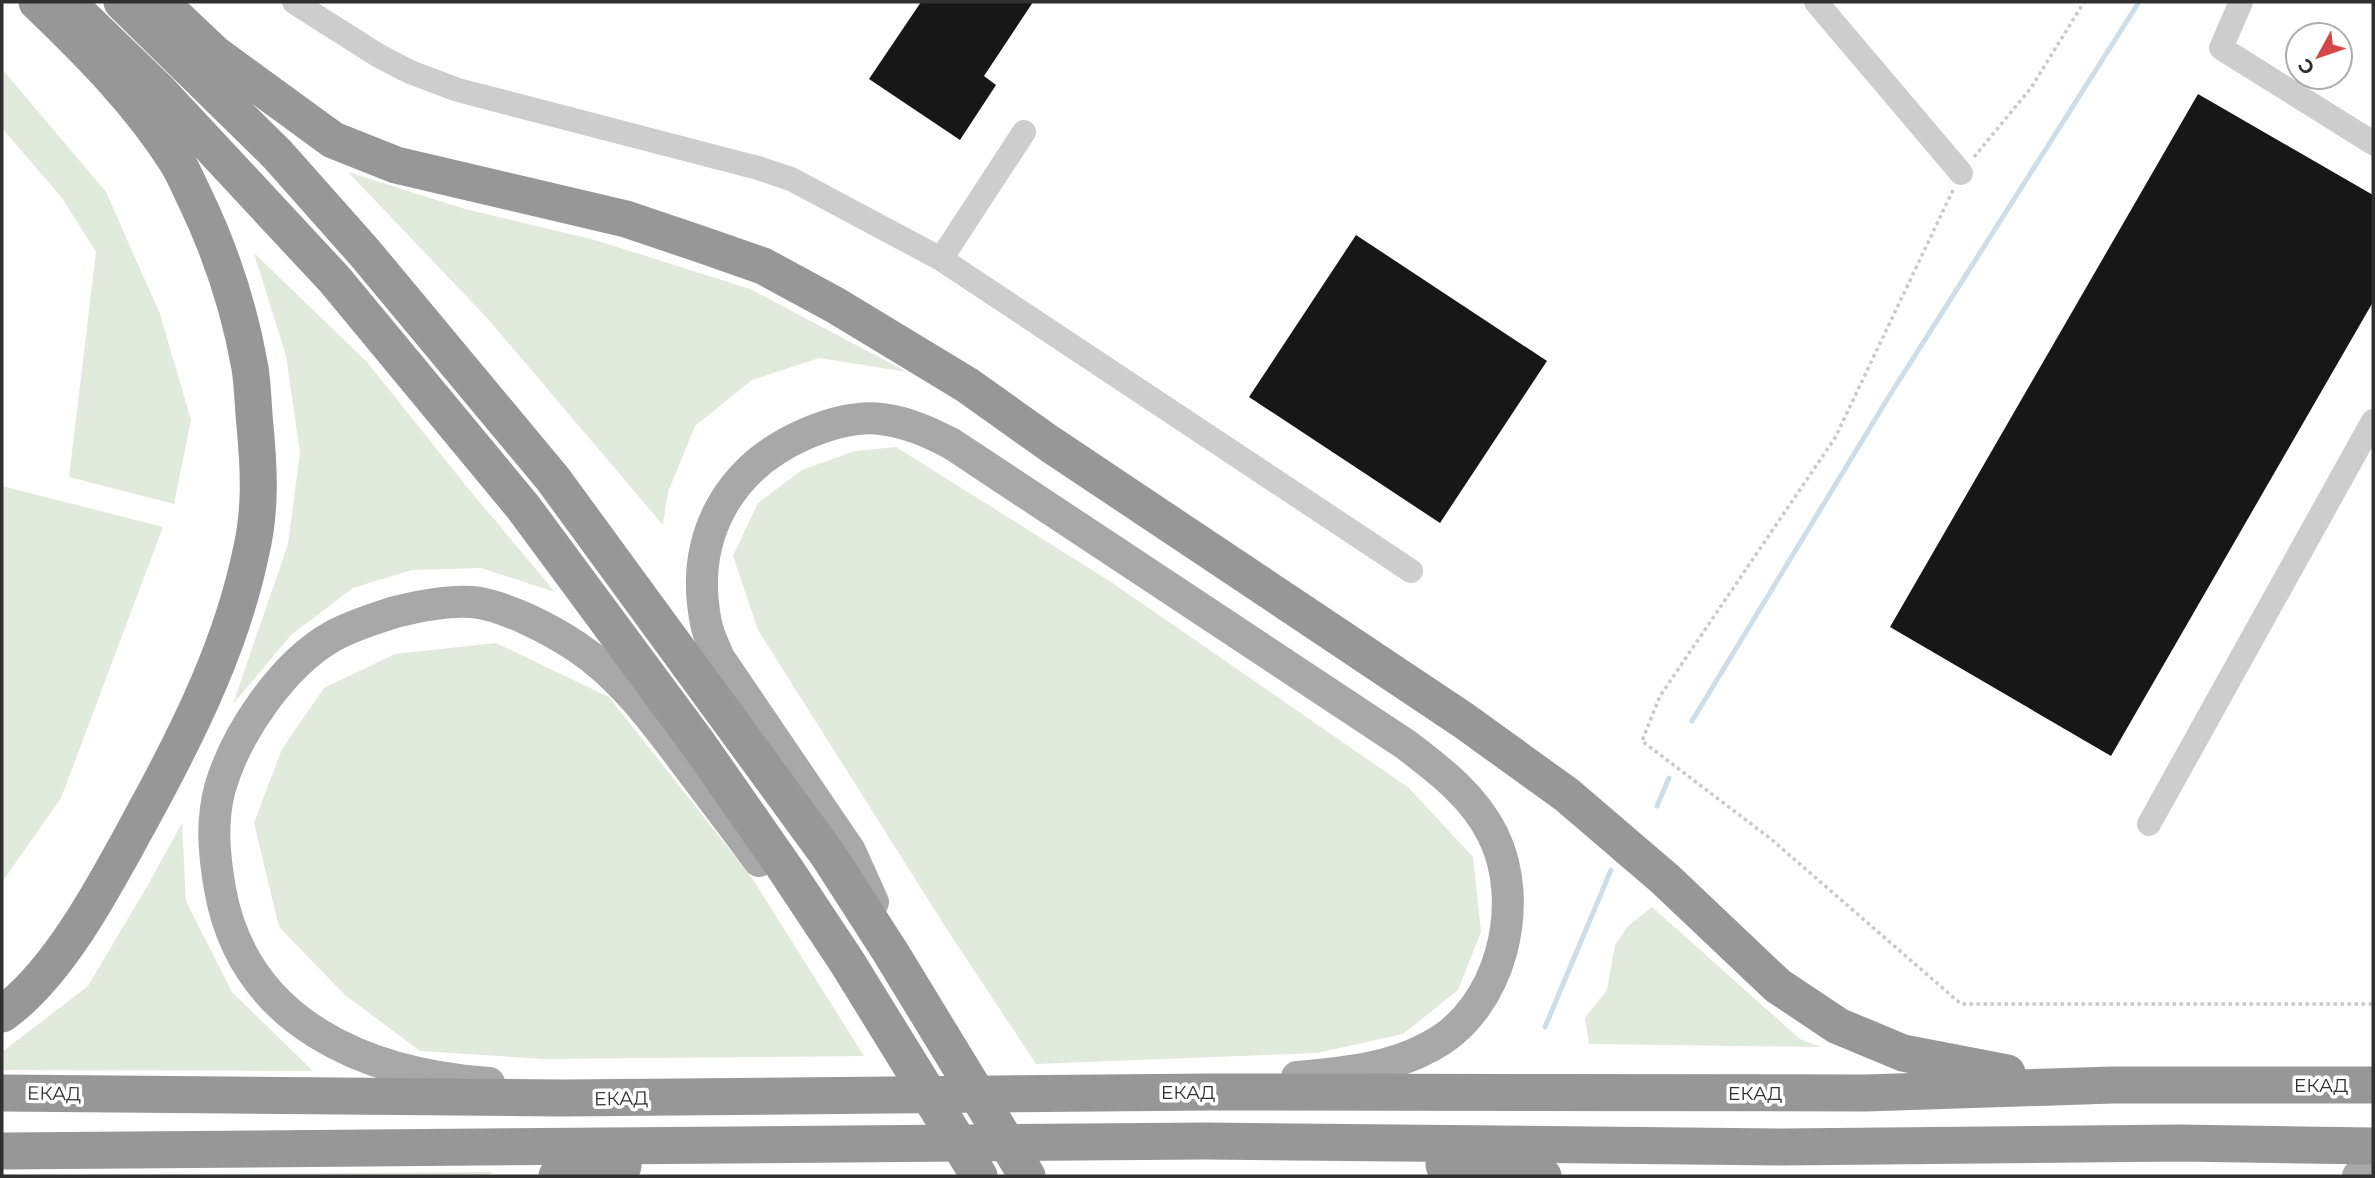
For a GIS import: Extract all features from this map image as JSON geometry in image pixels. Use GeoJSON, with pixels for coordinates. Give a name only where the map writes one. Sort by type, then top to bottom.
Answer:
{"type":"FeatureCollection","features":[{"type":"Feature","properties":{"kind":"highway"},"geometry":{"type":"LineString","coordinates":[[2,1014],[31,990],[52,964],[117,862],[171,764],[206,689],[232,624],[252,550],[260,479],[250,369],[229,284],[207,222],[179,165],[151,124],[85,49],[37,2]]}},
{"type":"Feature","properties":{"kind":"highway"},"geometry":{"type":"LineString","coordinates":[[67,2],[160,92],[335,279],[523,507],[699,745],[848,962],[979,1176]]}},
{"type":"Feature","properties":{"kind":"highway"},"geometry":{"type":"LineString","coordinates":[[122,2],[277,154],[364,252],[553,479],[828,855],[900,967],[1027,1176]]}},
{"type":"Feature","properties":{"kind":"highway"},"geometry":{"type":"LineString","coordinates":[[160,2],[215,54],[333,140],[396,165],[626,219],[763,266],[835,305],[967,385],[1062,452],[1463,720],[1567,795],[1665,879],[1778,986],[1838,1026],[1903,1053],[1996,1072],[2113,1085]]}},
{"type":"Feature","properties":{"kind":"highway","name":"ЕКАД"},"geometry":{"type":"LineString","coordinates":[[2,1093],[562,1098],[1210,1092],[1866,1093],[2113,1085],[2373,1085]]}},
{"type":"Feature","properties":{"kind":"highway"},"geometry":{"type":"LineString","coordinates":[[1206,1141],[1282,1152],[1492,1169],[1544,1176]]}},
{"type":"Feature","properties":{"kind":"highway"},"geometry":{"type":"LineString","coordinates":[[2,1151],[1206,1141],[1782,1147],[2180,1143],[2373,1146]]}},
{"type":"Feature","properties":{"kind":"highway"},"geometry":{"type":"LineString","coordinates":[[557,1176],[583,1169],[736,1158],[811,1145]]}},
{"type":"Feature","properties":{"kind":"main road"},"geometry":{"type":"LineString","coordinates":[[900,967],[850,851],[719,658],[706,626],[702,597],[707,546],[713,524],[721,504],[733,487],[765,456],[781,445],[821,427],[878,418],[920,428],[951,444],[1405,744],[1464,794],[1494,836],[1507,882],[1507,933],[1493,974],[1469,1014],[1453,1032],[1421,1051],[1374,1068],[1230,1084],[1210,1092]]}},
{"type":"Feature","properties":{"kind":"main road"},"geometry":{"type":"LineString","coordinates":[[562,1098],[517,1085],[453,1080],[407,1070],[375,1061],[333,1044],[301,1024],[275,1000],[251,970],[231,932],[215,860],[213,824],[220,788],[232,756],[254,716],[281,680],[304,657],[332,637],[368,620],[410,608],[473,602],[513,614],[578,648],[634,698],[726,816],[809,930],[848,962]]}},
{"type":"Feature","properties":{"kind":"main road"},"geometry":{"type":"LineString","coordinates":[[2358,1176],[2373,1174]]}},
{"type":"Feature","properties":{"kind":"street"},"geometry":{"type":"LineString","coordinates":[[294,2],[379,56],[410,72],[458,90],[745,164],[792,179],[941,260],[1411,571]]}},
{"type":"Feature","properties":{"kind":"street"},"geometry":{"type":"LineString","coordinates":[[1816,2],[1961,173]]}},
{"type":"Feature","properties":{"kind":"street"},"geometry":{"type":"LineString","coordinates":[[2241,2],[2221,48],[2373,143]]}},
{"type":"Feature","properties":{"kind":"street"},"geometry":{"type":"LineString","coordinates":[[941,260],[1024,132]]}},
{"type":"Feature","properties":{"kind":"street"},"geometry":{"type":"LineString","coordinates":[[2149,824],[2373,421]]}},
{"type":"Feature","properties":{"kind":"path"},"geometry":{"type":"LineString","coordinates":[[2084,2],[2031,88],[1961,173],[1835,438],[1660,696],[1642,740],[1771,839],[1961,1004],[2373,1004]]}},
{"type":"Feature","properties":{"kind":"shaded area"},"geometry":{"type":"Polygon","coordinates":[[[2,69],[106,192],[160,314],[191,420],[174,504],[69,477],[96,252],[62,198],[2,128],[2,69]]]}},
{"type":"Feature","properties":{"kind":"shaded area"},"geometry":{"type":"Polygon","coordinates":[[[348,172],[465,209],[595,240],[750,289],[907,372],[819,358],[752,380],[695,426],[668,492],[663,525],[488,319],[348,172]]]}},
{"type":"Feature","properties":{"kind":"shaded area"},"geometry":{"type":"Polygon","coordinates":[[[254,253],[367,362],[555,592],[481,568],[412,570],[353,588],[291,635],[233,704],[288,544],[300,453],[286,356],[254,253]]]}},
{"type":"Feature","properties":{"kind":"shaded area"},"geometry":{"type":"Polygon","coordinates":[[[896,447],[1111,582],[1409,788],[1473,857],[1481,932],[1458,990],[1403,1034],[1317,1053],[1036,1064],[948,931],[758,630],[733,556],[758,503],[802,470],[855,451],[896,447]]]}},
{"type":"Feature","properties":{"kind":"shaded area"},"geometry":{"type":"Polygon","coordinates":[[[2,486],[163,527],[61,798],[2,882],[2,486]]]}},
{"type":"Feature","properties":{"kind":"shaded area"},"geometry":{"type":"Polygon","coordinates":[[[496,643],[609,697],[752,878],[864,1056],[543,1059],[420,1051],[345,995],[279,927],[254,823],[282,749],[324,688],[395,654],[496,643]]]}},
{"type":"Feature","properties":{"kind":"shaded area"},"geometry":{"type":"Polygon","coordinates":[[[182,823],[186,901],[232,992],[313,1071],[2,1070],[2,1052],[88,986],[182,823]]]}},
{"type":"Feature","properties":{"kind":"shaded area"},"geometry":{"type":"Polygon","coordinates":[[[1652,907],[1800,1039],[1821,1047],[1589,1044],[1585,1018],[1607,990],[1615,945],[1628,926],[1652,907]]]}},
{"type":"Feature","properties":{"kind":"shaded area"},"geometry":{"type":"Polygon","coordinates":[[[493,1172],[488,1176],[83,1175],[493,1172]]]}},
{"type":"Feature","properties":{"kind":"building"},"geometry":{"type":"Polygon","coordinates":[[[921,2],[1033,2],[984,76],[996,85],[960,140],[869,79],[921,2]]]}},
{"type":"Feature","properties":{"kind":"building"},"geometry":{"type":"Polygon","coordinates":[[[2198,94],[2373,195],[2373,302],[2111,756],[1890,627],[2198,94]]]}},
{"type":"Feature","properties":{"kind":"building"},"geometry":{"type":"Polygon","coordinates":[[[1356,235],[1547,361],[1440,523],[1249,397],[1356,235]]]}},
{"type":"Feature","properties":{"kind":"waterway"},"geometry":{"type":"LineString","coordinates":[[1692,721],[1888,398],[2139,2]]}},
{"type":"Feature","properties":{"kind":"waterway"},"geometry":{"type":"LineString","coordinates":[[1657,806],[1669,778]]}},
{"type":"Feature","properties":{"kind":"waterway"},"geometry":{"type":"LineString","coordinates":[[1545,1027],[1611,870]]}}]}
